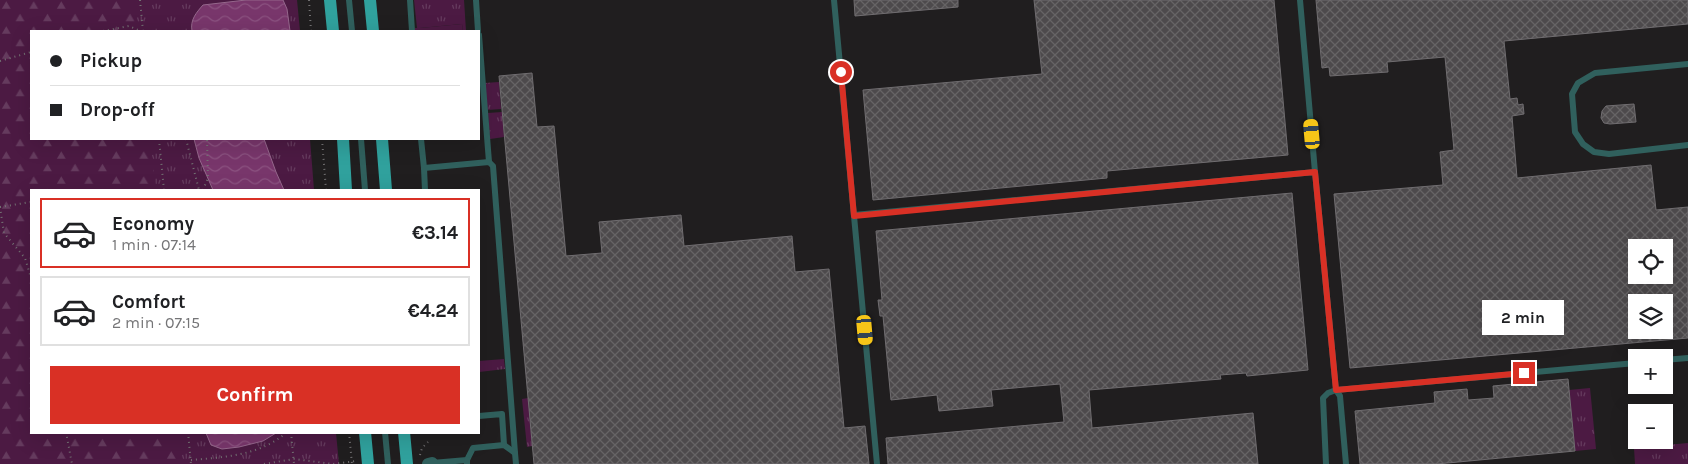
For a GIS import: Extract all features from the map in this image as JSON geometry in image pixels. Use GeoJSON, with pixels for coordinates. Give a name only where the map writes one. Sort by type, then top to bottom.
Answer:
{"type":"FeatureCollection","features":[{"type":"Feature","properties":{"kind":"main road"},"geometry":{"type":"LineString","coordinates":[[330,0],[333,30]]}},
{"type":"Feature","properties":{"kind":"main road"},"geometry":{"type":"LineString","coordinates":[[370,0],[373,30]]}},
{"type":"Feature","properties":{"kind":"main road"},"geometry":{"type":"LineString","coordinates":[[343,140],[346,189]]}},
{"type":"Feature","properties":{"kind":"main road"},"geometry":{"type":"LineString","coordinates":[[382,140],[386,189]]}},
{"type":"Feature","properties":{"kind":"main road"},"geometry":{"type":"LineString","coordinates":[[365,434],[368,464]]}},
{"type":"Feature","properties":{"kind":"main road"},"geometry":{"type":"LineString","coordinates":[[404,434],[407,464]]}},
{"type":"Feature","properties":{"kind":"lane"},"geometry":{"type":"LineString","coordinates":[[349,0],[352,30]]}},
{"type":"Feature","properties":{"kind":"lane"},"geometry":{"type":"LineString","coordinates":[[410,0],[412,30]]}},
{"type":"Feature","properties":{"kind":"lane"},"geometry":{"type":"LineString","coordinates":[[476,0],[478,30]]}},
{"type":"Feature","properties":{"kind":"lane"},"geometry":{"type":"LineString","coordinates":[[834,0],[877,464]]}},
{"type":"Feature","properties":{"kind":"lane"},"geometry":{"type":"LineString","coordinates":[[1300,0],[1336,390],[1340,396],[1346,464]]}},
{"type":"Feature","properties":{"kind":"lane"},"geometry":{"type":"LineString","coordinates":[[480,49],[488,162]]}},
{"type":"Feature","properties":{"kind":"lane"},"geometry":{"type":"LineString","coordinates":[[1688,64],[1595,73],[1578,83],[1572,94],[1575,132],[1582,144],[1594,152],[1609,154],[1688,145]]}},
{"type":"Feature","properties":{"kind":"lane"},"geometry":{"type":"LineString","coordinates":[[361,140],[365,189]]}},
{"type":"Feature","properties":{"kind":"lane"},"geometry":{"type":"LineString","coordinates":[[421,140],[426,189]]}},
{"type":"Feature","properties":{"kind":"lane"},"geometry":{"type":"LineString","coordinates":[[424,168],[488,162],[493,166],[516,464]]}},
{"type":"Feature","properties":{"kind":"lane"},"geometry":{"type":"LineString","coordinates":[[854,216],[1315,172]]}},
{"type":"Feature","properties":{"kind":"lane"},"geometry":{"type":"LineString","coordinates":[[1673,359],[1688,358]]}},
{"type":"Feature","properties":{"kind":"lane"},"geometry":{"type":"LineString","coordinates":[[1326,464],[1323,398],[1328,393],[1336,390],[1628,364]]}},
{"type":"Feature","properties":{"kind":"lane"},"geometry":{"type":"LineString","coordinates":[[480,416],[502,414],[504,445]]}},
{"type":"Feature","properties":{"kind":"lane"},"geometry":{"type":"LineString","coordinates":[[385,434],[388,464]]}},
{"type":"Feature","properties":{"kind":"lane"},"geometry":{"type":"LineString","coordinates":[[427,461],[467,462],[473,448],[504,445],[515,454]]}},
{"type":"Feature","properties":{"kind":"path"},"geometry":{"type":"LineString","coordinates":[[140,0],[141,30]]}},
{"type":"Feature","properties":{"kind":"path"},"geometry":{"type":"LineString","coordinates":[[309,0],[312,30]]}},
{"type":"Feature","properties":{"kind":"path"},"geometry":{"type":"LineString","coordinates":[[107,30],[129,26],[139,30]]}},
{"type":"Feature","properties":{"kind":"path"},"geometry":{"type":"LineString","coordinates":[[0,60],[30,52]]}},
{"type":"Feature","properties":{"kind":"path"},"geometry":{"type":"LineString","coordinates":[[159,140],[164,189]]}},
{"type":"Feature","properties":{"kind":"path"},"geometry":{"type":"LineString","coordinates":[[186,140],[199,189]]}},
{"type":"Feature","properties":{"kind":"path"},"geometry":{"type":"LineString","coordinates":[[203,189],[208,178],[207,140]]}},
{"type":"Feature","properties":{"kind":"path"},"geometry":{"type":"LineString","coordinates":[[322,140],[326,189]]}},
{"type":"Feature","properties":{"kind":"path"},"geometry":{"type":"LineString","coordinates":[[30,202],[0,207],[4,233],[26,258],[30,274]]}},
{"type":"Feature","properties":{"kind":"path"},"geometry":{"type":"LineString","coordinates":[[66,434],[72,464]]}},
{"type":"Feature","properties":{"kind":"path"},"geometry":{"type":"LineString","coordinates":[[188,434],[191,464]]}},
{"type":"Feature","properties":{"kind":"path"},"geometry":{"type":"LineString","coordinates":[[191,460],[242,455],[264,447],[283,434]]}},
{"type":"Feature","properties":{"kind":"path"},"geometry":{"type":"LineString","coordinates":[[291,434],[294,464]]}},
{"type":"Feature","properties":{"kind":"path"},"geometry":{"type":"LineString","coordinates":[[264,464],[294,459],[333,464],[352,463],[349,434]]}},
{"type":"Feature","properties":{"kind":"path"},"geometry":{"type":"LineString","coordinates":[[427,461],[422,448],[428,442]]}},
{"type":"Feature","properties":{"kind":"green space"},"geometry":{"type":"Polygon","coordinates":[[[0,0],[297,0],[300,30],[30,30],[30,140],[310,140],[314,189],[30,189],[30,434],[336,434],[339,464],[0,464],[0,0]]]}},
{"type":"Feature","properties":{"kind":"green space"},"geometry":{"type":"Polygon","coordinates":[[[0,0],[132,0],[136,30],[30,30],[30,140],[150,140],[156,189],[30,189],[30,434],[179,434],[181,464],[0,464],[0,0]]]}},
{"type":"Feature","properties":{"kind":"green space"},"geometry":{"type":"Polygon","coordinates":[[[414,0],[464,0],[466,30],[463,30],[462,24],[415,30],[417,28],[414,0]]]}},
{"type":"Feature","properties":{"kind":"green space"},"geometry":{"type":"Polygon","coordinates":[[[462,24],[463,30],[420,30],[420,28],[462,24]]]}},
{"type":"Feature","properties":{"kind":"green space"},"geometry":{"type":"Polygon","coordinates":[[[499,82],[501,109],[487,110],[485,83],[499,82]]]}},
{"type":"Feature","properties":{"kind":"green space"},"geometry":{"type":"Polygon","coordinates":[[[502,112],[504,137],[490,139],[488,113],[502,112]]]}},
{"type":"Feature","properties":{"kind":"green space"},"geometry":{"type":"Polygon","coordinates":[[[504,359],[505,369],[480,372],[480,361],[504,359]]]}},
{"type":"Feature","properties":{"kind":"green space"},"geometry":{"type":"Polygon","coordinates":[[[1590,388],[1596,449],[1575,451],[1569,390],[1590,388]]]}},
{"type":"Feature","properties":{"kind":"green space"},"geometry":{"type":"Polygon","coordinates":[[[528,398],[532,446],[527,447],[522,399],[528,398]]]}},
{"type":"Feature","properties":{"kind":"green space"},"geometry":{"type":"Polygon","coordinates":[[[1688,443],[1688,464],[1635,464],[1634,449],[1673,449],[1673,444],[1688,443]]]}},
{"type":"Feature","properties":{"kind":"water"},"geometry":{"type":"Polygon","coordinates":[[[246,0],[283,0],[287,9],[290,30],[192,30],[193,20],[203,5],[246,0]]]}},
{"type":"Feature","properties":{"kind":"water"},"geometry":{"type":"Polygon","coordinates":[[[194,140],[264,140],[284,189],[213,189],[199,158],[194,140]]]}},
{"type":"Feature","properties":{"kind":"water"},"geometry":{"type":"Polygon","coordinates":[[[206,434],[274,434],[263,441],[239,447],[222,449],[211,445],[206,434]]]}},
{"type":"Feature","properties":{"kind":"building"},"geometry":{"type":"Polygon","coordinates":[[[854,0],[958,0],[958,7],[855,16],[854,0]]]}},
{"type":"Feature","properties":{"kind":"building"},"geometry":{"type":"Polygon","coordinates":[[[1034,0],[1274,0],[1288,155],[1107,171],[1107,178],[873,200],[863,90],[1042,74],[1034,0]]]}},
{"type":"Feature","properties":{"kind":"building"},"geometry":{"type":"Polygon","coordinates":[[[1316,0],[1688,0],[1688,24],[1504,41],[1510,99],[1517,98],[1518,105],[1523,104],[1524,114],[1512,116],[1517,178],[1651,165],[1656,210],[1688,207],[1688,338],[1350,368],[1334,194],[1443,185],[1440,152],[1454,150],[1445,57],[1387,62],[1388,72],[1330,76],[1329,67],[1322,68],[1316,0]]]}},
{"type":"Feature","properties":{"kind":"building"},"geometry":{"type":"Polygon","coordinates":[[[532,73],[537,127],[554,126],[566,256],[602,253],[599,222],[681,215],[684,246],[792,236],[795,272],[829,269],[844,428],[865,426],[869,464],[534,464],[499,76],[532,73]]]}},
{"type":"Feature","properties":{"kind":"building"},"geometry":{"type":"Polygon","coordinates":[[[1634,104],[1636,122],[1610,124],[1604,123],[1601,118],[1602,111],[1606,106],[1634,104]]]}},
{"type":"Feature","properties":{"kind":"building"},"geometry":{"type":"Polygon","coordinates":[[[1292,193],[1308,370],[1247,376],[1246,373],[1220,375],[1221,379],[1089,390],[1092,428],[1253,413],[1258,464],[888,464],[886,438],[1064,422],[1060,384],[991,390],[993,406],[939,411],[937,395],[891,400],[883,316],[880,316],[878,300],[882,300],[876,231],[1292,193]]]}},
{"type":"Feature","properties":{"kind":"building"},"geometry":{"type":"Polygon","coordinates":[[[1568,379],[1575,451],[1437,464],[1360,464],[1355,411],[1435,403],[1434,392],[1467,389],[1468,400],[1494,398],[1493,386],[1568,379]]]}},
{"type":"Feature","properties":{"kind":"route"},"geometry":{"type":"LineString","coordinates":[[841,72],[854,216],[1315,172],[1336,390],[1524,373]]}}]}
